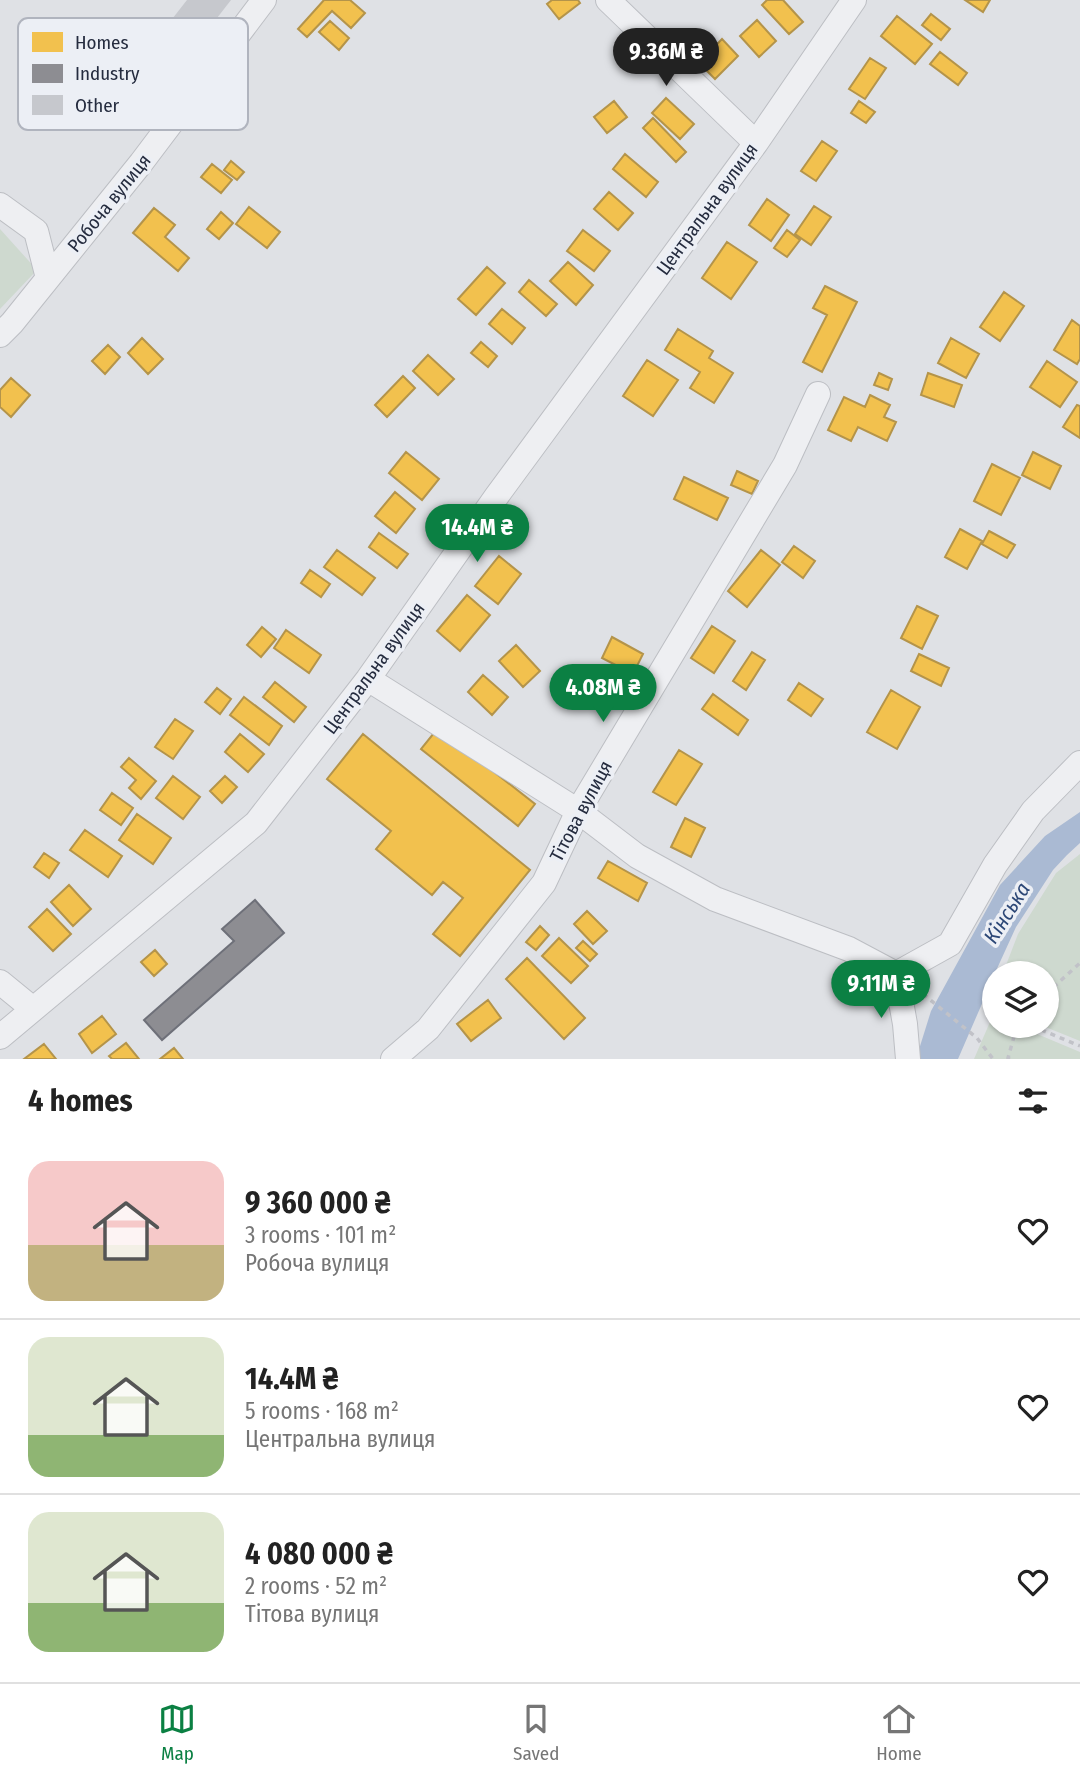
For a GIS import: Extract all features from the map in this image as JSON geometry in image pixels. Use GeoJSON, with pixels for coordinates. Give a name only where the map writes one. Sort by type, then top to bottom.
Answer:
{"type":"FeatureCollection","features":[{"type":"Feature","properties":{"kind":"street","name":"Робоча вулиця"},"geometry":{"type":"LineString","coordinates":[[248,21],[264,0]]}},
{"type":"Feature","properties":{"kind":"street"},"geometry":{"type":"LineString","coordinates":[[608,0],[756,143]]}},
{"type":"Feature","properties":{"kind":"street","name":"Центральна вулиця"},"geometry":{"type":"LineString","coordinates":[[0,1037],[256,823],[369,679],[496,497],[756,143],[854,0]]}},
{"type":"Feature","properties":{"kind":"street","name":"Робоча вулиця"},"geometry":{"type":"LineString","coordinates":[[0,335],[166,130]]}},
{"type":"Feature","properties":{"kind":"street"},"geometry":{"type":"LineString","coordinates":[[0,205],[36,231],[48,278]]}},
{"type":"Feature","properties":{"kind":"street","name":"Тітова вулиця"},"geometry":{"type":"LineString","coordinates":[[393,1059],[428,1029],[544,883],[578,811],[785,465],[818,394]]}},
{"type":"Feature","properties":{"kind":"street"},"geometry":{"type":"LineString","coordinates":[[369,679],[578,811],[637,856],[715,899],[849,949],[896,974]]}},
{"type":"Feature","properties":{"kind":"street"},"geometry":{"type":"LineString","coordinates":[[896,974],[950,944],[995,865],[1033,811],[1080,763]]}},
{"type":"Feature","properties":{"kind":"street"},"geometry":{"type":"LineString","coordinates":[[896,974],[908,1059]]}},
{"type":"Feature","properties":{"kind":"street"},"geometry":{"type":"LineString","coordinates":[[0,982],[33,1009]]}},
{"type":"Feature","properties":{"kind":"path"},"geometry":{"type":"LineString","coordinates":[[1059,982],[1080,963]]}},
{"type":"Feature","properties":{"kind":"path"},"geometry":{"type":"LineString","coordinates":[[920,993],[977,1038],[993,1059]]}},
{"type":"Feature","properties":{"kind":"path"},"geometry":{"type":"LineString","coordinates":[[1059,1037],[1080,1045]]}},
{"type":"Feature","properties":{"kind":"path"},"geometry":{"type":"LineString","coordinates":[[1009,1059],[1014,1038]]}},
{"type":"Feature","properties":{"kind":"shaded area"},"geometry":{"type":"Polygon","coordinates":[[[0,229],[37,270],[0,309],[0,229]]]}},
{"type":"Feature","properties":{"kind":"shaded area"},"geometry":{"type":"Polygon","coordinates":[[[1080,854],[1080,1041],[1059,1032],[1059,961],[1008,961],[1018,934],[1056,873],[1080,854]]]}},
{"type":"Feature","properties":{"kind":"shaded area"},"geometry":{"type":"Polygon","coordinates":[[[983,1038],[1047,1038],[1080,1052],[1080,1059],[974,1059],[983,1038]]]}},
{"type":"Feature","properties":{"kind":"water","name":"Кінська"},"geometry":{"type":"Polygon","coordinates":[[[1080,812],[1080,843],[1053,870],[1016,927],[1000,961],[982,961],[982,1004],[958,1059],[916,1059],[931,1011],[1000,885],[1045,836],[1080,812]]]}},
{"type":"Feature","properties":{"kind":"building: Homes"},"geometry":{"type":"Polygon","coordinates":[[[324,0],[350,0],[365,13],[351,28],[332,11],[307,37],[298,29],[324,0]]]}},
{"type":"Feature","properties":{"kind":"building: Homes"},"geometry":{"type":"Polygon","coordinates":[[[552,0],[578,0],[580,3],[559,19],[547,4],[552,0]]]}},
{"type":"Feature","properties":{"kind":"building: Homes"},"geometry":{"type":"Polygon","coordinates":[[[767,0],[783,0],[803,22],[789,34],[762,5],[767,0]]]}},
{"type":"Feature","properties":{"kind":"building: Homes"},"geometry":{"type":"Polygon","coordinates":[[[965,0],[990,0],[983,12],[965,0]]]}},
{"type":"Feature","properties":{"kind":"building: Homes"},"geometry":{"type":"Polygon","coordinates":[[[931,14],[950,29],[941,40],[922,25],[931,14]]]}},
{"type":"Feature","properties":{"kind":"building: Homes"},"geometry":{"type":"Polygon","coordinates":[[[897,16],[932,44],[915,64],[881,36],[897,16]]]}},
{"type":"Feature","properties":{"kind":"building: Homes"},"geometry":{"type":"Polygon","coordinates":[[[757,20],[776,41],[759,57],[740,36],[757,20]]]}},
{"type":"Feature","properties":{"kind":"building: Homes"},"geometry":{"type":"Polygon","coordinates":[[[330,21],[349,38],[339,50],[319,32],[330,21]]]}},
{"type":"Feature","properties":{"kind":"building: Homes"},"geometry":{"type":"Polygon","coordinates":[[[722,39],[738,56],[715,79],[699,63],[722,39]]]}},
{"type":"Feature","properties":{"kind":"building: Homes"},"geometry":{"type":"Polygon","coordinates":[[[940,52],[967,73],[958,85],[930,64],[940,52]]]}},
{"type":"Feature","properties":{"kind":"building: Homes"},"geometry":{"type":"Polygon","coordinates":[[[870,58],[886,68],[865,99],[849,89],[870,58]]]}},
{"type":"Feature","properties":{"kind":"building: Homes"},"geometry":{"type":"Polygon","coordinates":[[[666,98],[694,124],[680,139],[652,113],[666,98]]]}},
{"type":"Feature","properties":{"kind":"building: Homes"},"geometry":{"type":"Polygon","coordinates":[[[614,101],[627,117],[607,133],[594,117],[614,101]]]}},
{"type":"Feature","properties":{"kind":"building: Homes"},"geometry":{"type":"Polygon","coordinates":[[[859,101],[875,112],[866,123],[851,113],[859,101]]]}},
{"type":"Feature","properties":{"kind":"building: Homes"},"geometry":{"type":"Polygon","coordinates":[[[653,118],[686,152],[676,162],[643,128],[653,118]]]}},
{"type":"Feature","properties":{"kind":"building: Homes"},"geometry":{"type":"Polygon","coordinates":[[[822,141],[837,151],[816,181],[801,171],[822,141]]]}},
{"type":"Feature","properties":{"kind":"building: Homes"},"geometry":{"type":"Polygon","coordinates":[[[625,154],[658,182],[646,197],[613,169],[625,154]]]}},
{"type":"Feature","properties":{"kind":"building: Homes"},"geometry":{"type":"Polygon","coordinates":[[[231,161],[244,172],[237,180],[224,170],[231,161]]]}},
{"type":"Feature","properties":{"kind":"building: Homes"},"geometry":{"type":"Polygon","coordinates":[[[212,164],[232,180],[221,193],[201,177],[212,164]]]}},
{"type":"Feature","properties":{"kind":"building: Homes"},"geometry":{"type":"Polygon","coordinates":[[[609,192],[633,213],[618,230],[594,209],[609,192]]]}},
{"type":"Feature","properties":{"kind":"building: Homes"},"geometry":{"type":"Polygon","coordinates":[[[767,199],[789,215],[771,241],[749,225],[767,199]]]}},
{"type":"Feature","properties":{"kind":"building: Homes"},"geometry":{"type":"Polygon","coordinates":[[[814,206],[831,217],[811,245],[795,234],[814,206]]]}},
{"type":"Feature","properties":{"kind":"building: Homes"},"geometry":{"type":"Polygon","coordinates":[[[249,207],[280,232],[267,248],[236,224],[249,207]]]}},
{"type":"Feature","properties":{"kind":"building: Homes"},"geometry":{"type":"Polygon","coordinates":[[[154,208],[175,225],[165,237],[189,258],[178,271],[133,233],[154,208]]]}},
{"type":"Feature","properties":{"kind":"building: Homes"},"geometry":{"type":"Polygon","coordinates":[[[221,212],[233,223],[219,239],[207,229],[221,212]]]}},
{"type":"Feature","properties":{"kind":"building: Homes"},"geometry":{"type":"Polygon","coordinates":[[[583,230],[610,251],[594,271],[567,251],[583,230]]]}},
{"type":"Feature","properties":{"kind":"building: Homes"},"geometry":{"type":"Polygon","coordinates":[[[787,230],[800,240],[787,257],[774,248],[787,230]]]}},
{"type":"Feature","properties":{"kind":"building: Homes"},"geometry":{"type":"Polygon","coordinates":[[[727,242],[757,262],[731,299],[702,278],[727,242]]]}},
{"type":"Feature","properties":{"kind":"building: Homes"},"geometry":{"type":"Polygon","coordinates":[[[568,262],[593,285],[576,305],[550,281],[568,262]]]}},
{"type":"Feature","properties":{"kind":"building: Homes"},"geometry":{"type":"Polygon","coordinates":[[[487,267],[505,283],[476,315],[458,299],[487,267]]]}},
{"type":"Feature","properties":{"kind":"building: Homes"},"geometry":{"type":"Polygon","coordinates":[[[529,280],[557,304],[546,316],[519,292],[529,280]]]}},
{"type":"Feature","properties":{"kind":"building: Homes"},"geometry":{"type":"Polygon","coordinates":[[[825,286],[857,302],[822,372],[803,362],[827,315],[813,308],[825,286]]]}},
{"type":"Feature","properties":{"kind":"building: Homes"},"geometry":{"type":"Polygon","coordinates":[[[1004,292],[1024,306],[1000,341],[980,327],[1004,292]]]}},
{"type":"Feature","properties":{"kind":"building: Homes"},"geometry":{"type":"Polygon","coordinates":[[[502,309],[525,328],[512,344],[489,324],[502,309]]]}},
{"type":"Feature","properties":{"kind":"building: Homes"},"geometry":{"type":"Polygon","coordinates":[[[1072,320],[1080,326],[1080,359],[1077,364],[1054,350],[1072,320]]]}},
{"type":"Feature","properties":{"kind":"building: Homes"},"geometry":{"type":"Polygon","coordinates":[[[678,329],[713,351],[709,358],[733,373],[714,403],[690,388],[700,372],[665,350],[678,329]]]}},
{"type":"Feature","properties":{"kind":"building: Homes"},"geometry":{"type":"Polygon","coordinates":[[[142,338],[163,359],[148,374],[128,353],[142,338]]]}},
{"type":"Feature","properties":{"kind":"building: Homes"},"geometry":{"type":"Polygon","coordinates":[[[951,338],[979,354],[966,378],[938,363],[951,338]]]}},
{"type":"Feature","properties":{"kind":"building: Homes"},"geometry":{"type":"Polygon","coordinates":[[[481,342],[497,356],[488,367],[471,353],[481,342]]]}},
{"type":"Feature","properties":{"kind":"building: Homes"},"geometry":{"type":"Polygon","coordinates":[[[108,345],[120,357],[105,374],[92,361],[108,345]]]}},
{"type":"Feature","properties":{"kind":"building: Homes"},"geometry":{"type":"Polygon","coordinates":[[[428,355],[454,379],[438,395],[413,371],[428,355]]]}},
{"type":"Feature","properties":{"kind":"building: Homes"},"geometry":{"type":"Polygon","coordinates":[[[647,360],[678,380],[653,416],[623,396],[647,360]]]}},
{"type":"Feature","properties":{"kind":"building: Homes"},"geometry":{"type":"Polygon","coordinates":[[[1047,361],[1077,382],[1060,407],[1030,387],[1047,361]]]}},
{"type":"Feature","properties":{"kind":"building: Homes"},"geometry":{"type":"Polygon","coordinates":[[[879,373],[892,379],[888,390],[874,385],[879,373]]]}},
{"type":"Feature","properties":{"kind":"building: Homes"},"geometry":{"type":"Polygon","coordinates":[[[928,373],[962,385],[954,407],[921,395],[928,373]]]}},
{"type":"Feature","properties":{"kind":"building: Homes"},"geometry":{"type":"Polygon","coordinates":[[[403,376],[415,388],[387,417],[375,405],[403,376]]]}},
{"type":"Feature","properties":{"kind":"building: Homes"},"geometry":{"type":"Polygon","coordinates":[[[11,378],[30,395],[11,417],[0,407],[0,390],[11,378]]]}},
{"type":"Feature","properties":{"kind":"building: Homes"},"geometry":{"type":"Polygon","coordinates":[[[870,395],[890,405],[884,417],[896,422],[887,441],[858,427],[851,441],[828,430],[844,397],[865,407],[870,395]]]}},
{"type":"Feature","properties":{"kind":"building: Homes"},"geometry":{"type":"Polygon","coordinates":[[[1077,405],[1080,406],[1080,438],[1063,427],[1077,405]]]}},
{"type":"Feature","properties":{"kind":"building: Homes"},"geometry":{"type":"Polygon","coordinates":[[[406,452],[439,479],[422,500],[389,473],[406,452]]]}},
{"type":"Feature","properties":{"kind":"building: Homes"},"geometry":{"type":"Polygon","coordinates":[[[1033,452],[1061,466],[1050,489],[1022,475],[1033,452]]]}},
{"type":"Feature","properties":{"kind":"building: Homes"},"geometry":{"type":"Polygon","coordinates":[[[992,464],[1020,478],[1001,515],[974,501],[992,464]]]}},
{"type":"Feature","properties":{"kind":"building: Homes"},"geometry":{"type":"Polygon","coordinates":[[[737,471],[758,481],[752,494],[731,485],[737,471]]]}},
{"type":"Feature","properties":{"kind":"building: Homes"},"geometry":{"type":"Polygon","coordinates":[[[684,477],[728,498],[717,520],[674,499],[684,477]]]}},
{"type":"Feature","properties":{"kind":"building: Homes"},"geometry":{"type":"Polygon","coordinates":[[[395,492],[415,509],[396,533],[375,516],[395,492]]]}},
{"type":"Feature","properties":{"kind":"building: Homes"},"geometry":{"type":"Polygon","coordinates":[[[960,529],[982,541],[967,569],[945,557],[960,529]]]}},
{"type":"Feature","properties":{"kind":"building: Homes"},"geometry":{"type":"Polygon","coordinates":[[[989,531],[1015,545],[1007,558],[982,544],[989,531]]]}},
{"type":"Feature","properties":{"kind":"building: Homes"},"geometry":{"type":"Polygon","coordinates":[[[379,533],[408,554],[397,568],[369,547],[379,533]]]}},
{"type":"Feature","properties":{"kind":"building: Homes"},"geometry":{"type":"Polygon","coordinates":[[[794,546],[815,561],[803,578],[782,562],[794,546]]]}},
{"type":"Feature","properties":{"kind":"building: Homes"},"geometry":{"type":"Polygon","coordinates":[[[337,550],[375,578],[362,595],[324,567],[337,550]]]}},
{"type":"Feature","properties":{"kind":"building: Homes"},"geometry":{"type":"Polygon","coordinates":[[[761,550],[780,565],[747,607],[728,591],[761,550]]]}},
{"type":"Feature","properties":{"kind":"building: Homes"},"geometry":{"type":"Polygon","coordinates":[[[499,556],[521,574],[498,604],[475,586],[499,556]]]}},
{"type":"Feature","properties":{"kind":"building: Homes"},"geometry":{"type":"Polygon","coordinates":[[[310,570],[330,584],[321,597],[301,583],[310,570]]]}},
{"type":"Feature","properties":{"kind":"building: Homes"},"geometry":{"type":"Polygon","coordinates":[[[467,595],[490,615],[460,651],[437,631],[467,595]]]}},
{"type":"Feature","properties":{"kind":"building: Homes"},"geometry":{"type":"Polygon","coordinates":[[[917,606],[938,616],[922,649],[901,638],[917,606]]]}},
{"type":"Feature","properties":{"kind":"building: Homes"},"geometry":{"type":"Polygon","coordinates":[[[712,626],[735,641],[714,673],[691,658],[712,626]]]}},
{"type":"Feature","properties":{"kind":"building: Homes"},"geometry":{"type":"Polygon","coordinates":[[[262,627],[276,639],[261,657],[247,645],[262,627]]]}},
{"type":"Feature","properties":{"kind":"building: Homes"},"geometry":{"type":"Polygon","coordinates":[[[286,630],[321,655],[309,673],[274,648],[286,630]]]}},
{"type":"Feature","properties":{"kind":"building: Homes"},"geometry":{"type":"Polygon","coordinates":[[[612,637],[643,654],[633,674],[602,658],[612,637]]]}},
{"type":"Feature","properties":{"kind":"building: Homes"},"geometry":{"type":"Polygon","coordinates":[[[516,645],[540,671],[523,687],[499,661],[516,645]]]}},
{"type":"Feature","properties":{"kind":"building: Homes"},"geometry":{"type":"Polygon","coordinates":[[[752,652],[765,660],[746,690],[733,681],[752,652]]]}},
{"type":"Feature","properties":{"kind":"building: Homes"},"geometry":{"type":"Polygon","coordinates":[[[919,654],[949,668],[941,686],[911,671],[919,654]]]}},
{"type":"Feature","properties":{"kind":"building: Homes"},"geometry":{"type":"Polygon","coordinates":[[[588,669],[611,683],[602,699],[579,685],[588,669]]]}},
{"type":"Feature","properties":{"kind":"building: Homes"},"geometry":{"type":"Polygon","coordinates":[[[483,675],[508,697],[492,715],[468,692],[483,675]]]}},
{"type":"Feature","properties":{"kind":"building: Homes"},"geometry":{"type":"Polygon","coordinates":[[[275,682],[306,707],[294,722],[263,697],[275,682]]]}},
{"type":"Feature","properties":{"kind":"building: Homes"},"geometry":{"type":"Polygon","coordinates":[[[799,683],[823,699],[811,716],[788,700],[799,683]]]}},
{"type":"Feature","properties":{"kind":"building: Homes"},"geometry":{"type":"Polygon","coordinates":[[[217,688],[231,699],[220,714],[205,702],[217,688]]]}},
{"type":"Feature","properties":{"kind":"building: Homes"},"geometry":{"type":"Polygon","coordinates":[[[891,690],[920,707],[897,749],[867,732],[891,690]]]}},
{"type":"Feature","properties":{"kind":"building: Homes"},"geometry":{"type":"Polygon","coordinates":[[[713,694],[748,720],[738,735],[702,709],[713,694]]]}},
{"type":"Feature","properties":{"kind":"building: Homes"},"geometry":{"type":"Polygon","coordinates":[[[244,697],[282,726],[269,745],[230,715],[244,697]]]}},
{"type":"Feature","properties":{"kind":"building: Homes"},"geometry":{"type":"Polygon","coordinates":[[[175,719],[193,731],[173,759],[155,747],[175,719]]]}},
{"type":"Feature","properties":{"kind":"building: Homes"},"geometry":{"type":"Polygon","coordinates":[[[438,728],[535,804],[518,826],[421,749],[438,728]]]}},
{"type":"Feature","properties":{"kind":"building: Homes"},"geometry":{"type":"Polygon","coordinates":[[[240,734],[264,754],[248,772],[225,752],[240,734]]]}},
{"type":"Feature","properties":{"kind":"building: Homes"},"geometry":{"type":"Polygon","coordinates":[[[363,734],[530,870],[460,956],[433,934],[463,898],[443,882],[432,895],[376,849],[391,831],[327,779],[363,734]]]}},
{"type":"Feature","properties":{"kind":"building: Homes"},"geometry":{"type":"Polygon","coordinates":[[[679,750],[702,764],[676,805],[653,792],[679,750]]]}},
{"type":"Feature","properties":{"kind":"building: Homes"},"geometry":{"type":"Polygon","coordinates":[[[129,758],[156,781],[141,799],[129,788],[136,780],[121,767],[129,758]]]}},
{"type":"Feature","properties":{"kind":"building: Homes"},"geometry":{"type":"Polygon","coordinates":[[[173,776],[200,797],[183,819],[156,798],[173,776]]]}},
{"type":"Feature","properties":{"kind":"building: Homes"},"geometry":{"type":"Polygon","coordinates":[[[225,776],[237,787],[222,803],[210,791],[225,776]]]}},
{"type":"Feature","properties":{"kind":"building: Homes"},"geometry":{"type":"Polygon","coordinates":[[[112,793],[133,808],[121,825],[100,810],[112,793]]]}},
{"type":"Feature","properties":{"kind":"building: Homes"},"geometry":{"type":"Polygon","coordinates":[[[137,814],[171,838],[153,864],[119,840],[137,814]]]}},
{"type":"Feature","properties":{"kind":"building: Homes"},"geometry":{"type":"Polygon","coordinates":[[[685,818],[705,828],[691,857],[671,847],[685,818]]]}},
{"type":"Feature","properties":{"kind":"building: Homes"},"geometry":{"type":"Polygon","coordinates":[[[85,830],[122,856],[108,877],[70,850],[85,830]]]}},
{"type":"Feature","properties":{"kind":"building: Homes"},"geometry":{"type":"Polygon","coordinates":[[[44,853],[59,863],[49,878],[34,867],[44,853]]]}},
{"type":"Feature","properties":{"kind":"building: Homes"},"geometry":{"type":"Polygon","coordinates":[[[608,861],[647,883],[638,901],[598,878],[608,861]]]}},
{"type":"Feature","properties":{"kind":"building: Homes"},"geometry":{"type":"Polygon","coordinates":[[[69,885],[91,909],[73,926],[51,902],[69,885]]]}},
{"type":"Feature","properties":{"kind":"building: Homes"},"geometry":{"type":"Polygon","coordinates":[[[47,909],[71,934],[53,951],[29,927],[47,909]]]}},
{"type":"Feature","properties":{"kind":"building: Homes"},"geometry":{"type":"Polygon","coordinates":[[[587,911],[607,931],[593,944],[574,924],[587,911]]]}},
{"type":"Feature","properties":{"kind":"building: Homes"},"geometry":{"type":"Polygon","coordinates":[[[540,926],[549,935],[536,950],[526,942],[540,926]]]}},
{"type":"Feature","properties":{"kind":"building: Homes"},"geometry":{"type":"Polygon","coordinates":[[[559,938],[588,966],[571,983],[542,956],[559,938]]]}},
{"type":"Feature","properties":{"kind":"building: Homes"},"geometry":{"type":"Polygon","coordinates":[[[583,941],[597,954],[590,961],[576,948],[583,941]]]}},
{"type":"Feature","properties":{"kind":"building: Homes"},"geometry":{"type":"Polygon","coordinates":[[[155,950],[167,964],[154,976],[141,962],[155,950]]]}},
{"type":"Feature","properties":{"kind":"building: Homes"},"geometry":{"type":"Polygon","coordinates":[[[527,958],[585,1018],[564,1039],[506,979],[527,958]]]}},
{"type":"Feature","properties":{"kind":"building: Homes"},"geometry":{"type":"Polygon","coordinates":[[[488,1000],[501,1018],[471,1041],[457,1024],[488,1000]]]}},
{"type":"Feature","properties":{"kind":"building: Homes"},"geometry":{"type":"Polygon","coordinates":[[[102,1016],[116,1034],[92,1053],[79,1034],[102,1016]]]}},
{"type":"Feature","properties":{"kind":"building: Homes"},"geometry":{"type":"Polygon","coordinates":[[[126,1043],[139,1059],[112,1059],[109,1056],[126,1043]]]}},
{"type":"Feature","properties":{"kind":"building: Homes"},"geometry":{"type":"Polygon","coordinates":[[[44,1044],[56,1059],[24,1059],[44,1044]]]}},
{"type":"Feature","properties":{"kind":"building: Homes"},"geometry":{"type":"Polygon","coordinates":[[[174,1048],[183,1059],[160,1059],[174,1048]]]}},
{"type":"Feature","properties":{"kind":"building: Industry"},"geometry":{"type":"Polygon","coordinates":[[[255,900],[284,933],[162,1040],[144,1020],[234,941],[222,929],[255,900]]]}},
{"type":"Feature","properties":{"kind":"building: Other"},"geometry":{"type":"Polygon","coordinates":[[[187,0],[231,0],[217,18],[173,18],[187,0]]]}}]}
